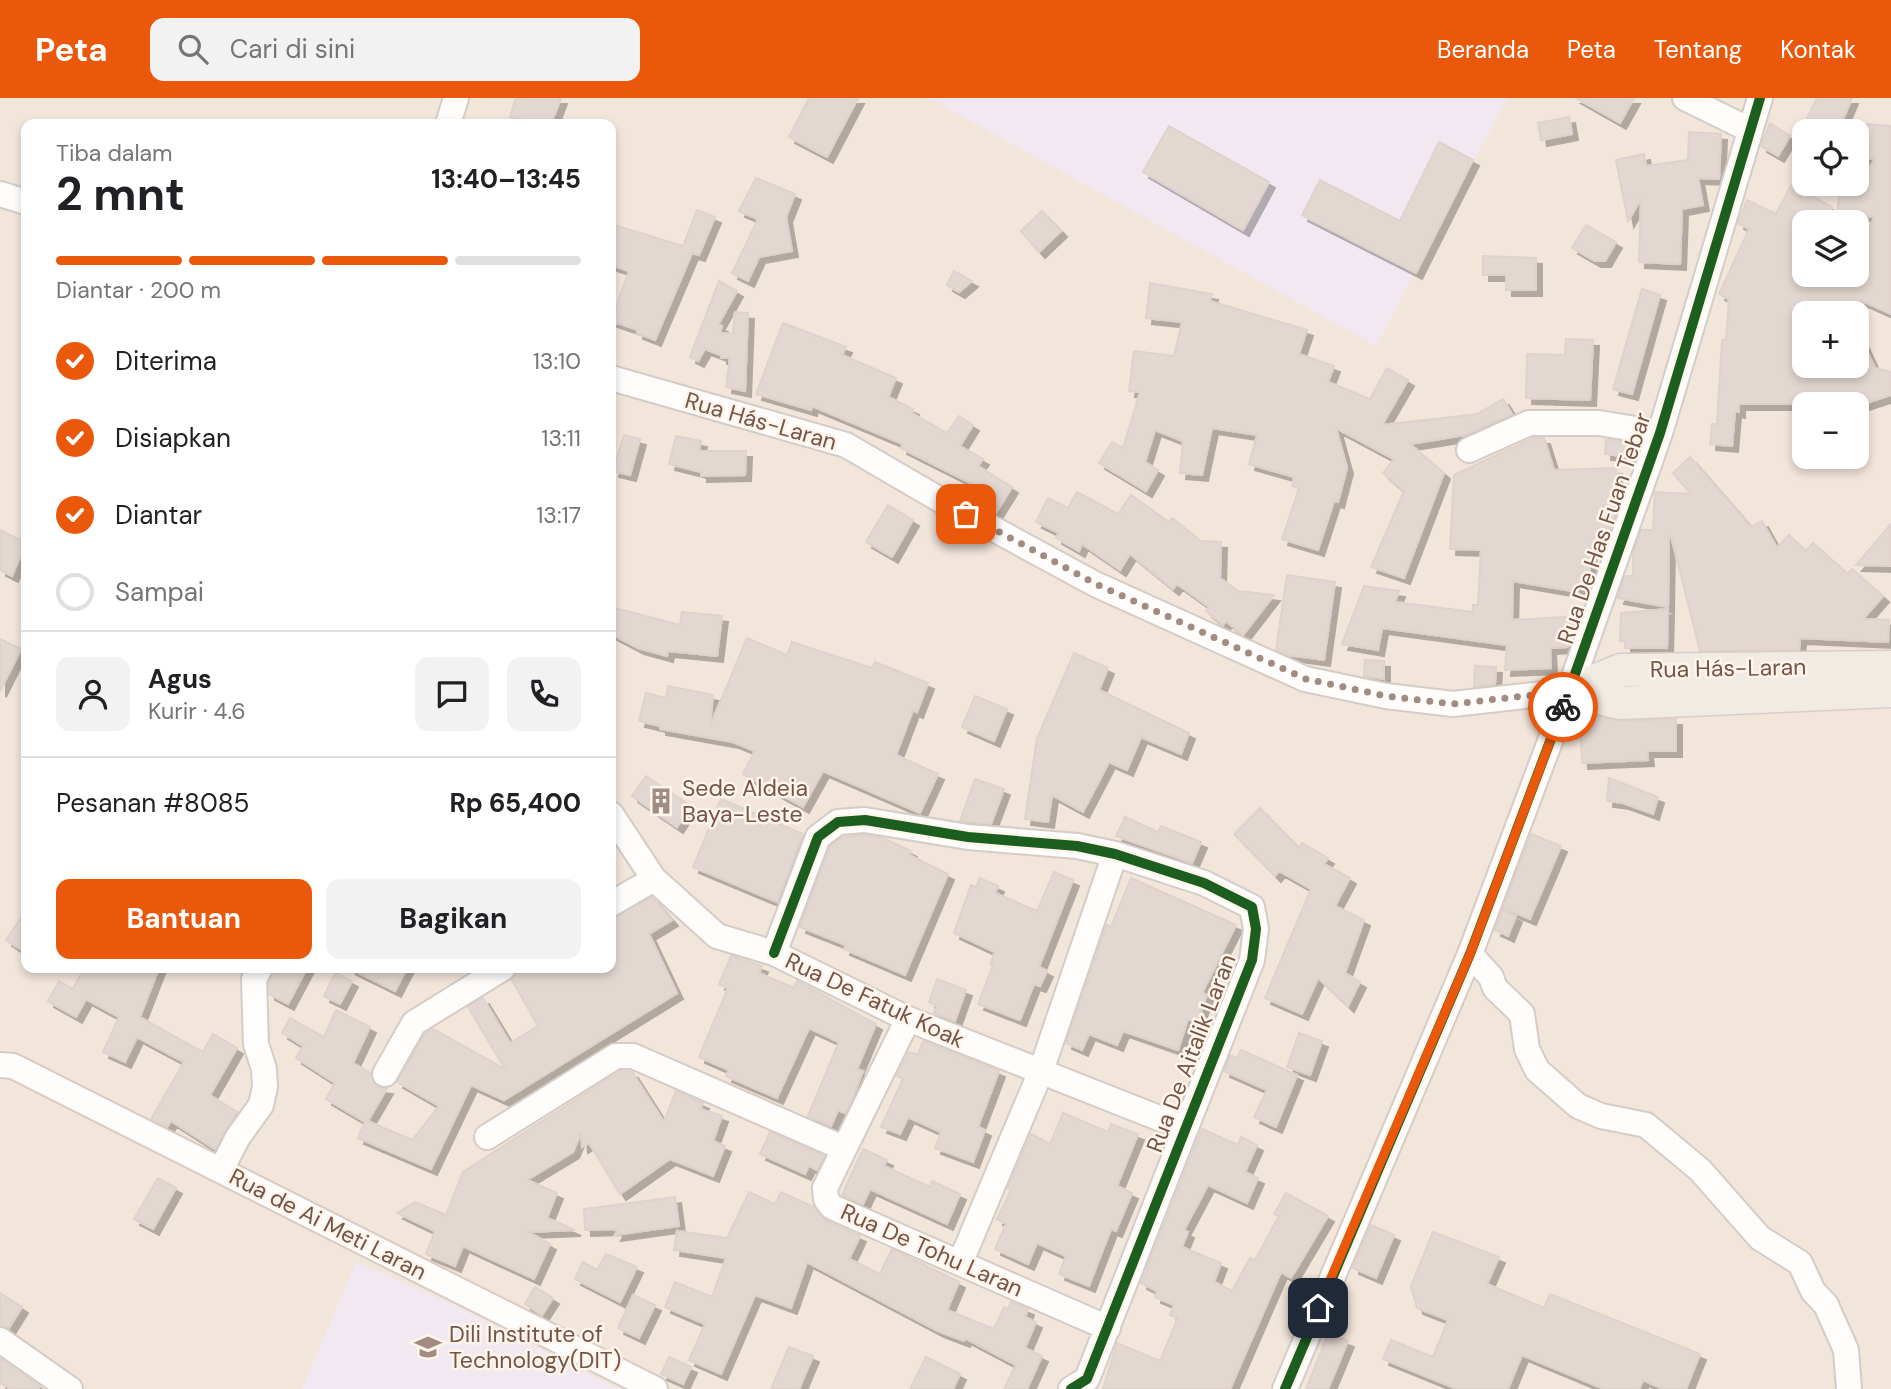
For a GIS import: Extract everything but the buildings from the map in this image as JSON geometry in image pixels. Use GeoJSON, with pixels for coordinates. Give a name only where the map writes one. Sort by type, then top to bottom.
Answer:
{"type":"FeatureCollection","features":[{"type":"Feature","properties":{"kind":"main road","name":"Rua Hás-Laran"},"geometry":{"type":"LineString","coordinates":[[1569,691],[1621,670],[1891,667]]}},
{"type":"Feature","properties":{"kind":"main road","name":"Rua Hás-Laran"},"geometry":{"type":"LineString","coordinates":[[1569,691],[1620,703],[1891,691]]}},
{"type":"Feature","properties":{"kind":"street"},"geometry":{"type":"LineString","coordinates":[[450,119],[456,98]]}},
{"type":"Feature","properties":{"kind":"street"},"geometry":{"type":"LineString","coordinates":[[1685,98],[1750,130]]}},
{"type":"Feature","properties":{"kind":"street","name":"Rua De Has Fuan Tebar"},"geometry":{"type":"LineString","coordinates":[[1285,1389],[1470,954],[1569,691],[1660,433],[1760,98]]}},
{"type":"Feature","properties":{"kind":"street"},"geometry":{"type":"LineString","coordinates":[[0,194],[21,200]]}},
{"type":"Feature","properties":{"kind":"street","name":"Rua Hás-Laran"},"geometry":{"type":"LineString","coordinates":[[616,379],[846,445],[944,502],[1096,584],[1306,679],[1386,696],[1453,704],[1569,691]]}},
{"type":"Feature","properties":{"kind":"street"},"geometry":{"type":"LineString","coordinates":[[1468,450],[1529,423],[1600,423],[1660,433]]}},
{"type":"Feature","properties":{"kind":"street","name":"Rua De Aitalik Laran"},"geometry":{"type":"LineString","coordinates":[[774,953],[818,837],[838,822],[865,820],[968,837],[1077,846],[1115,854],[1204,883],[1252,907],[1256,929],[1252,960],[1087,1380],[1071,1389]]}},
{"type":"Feature","properties":{"kind":"street","name":"Rua De Fatuk Koak"},"geometry":{"type":"LineString","coordinates":[[616,822],[654,879],[717,936],[774,953],[908,1019],[1184,1128]]}},
{"type":"Feature","properties":{"kind":"street"},"geometry":{"type":"LineString","coordinates":[[961,1261],[1041,1071],[1115,854]]}},
{"type":"Feature","properties":{"kind":"street"},"geometry":{"type":"LineString","coordinates":[[616,901],[654,879]]}},
{"type":"Feature","properties":{"kind":"street"},"geometry":{"type":"LineString","coordinates":[[1470,954],[1491,977],[1495,988],[1522,1014],[1527,1049],[1536,1070],[1578,1106],[1601,1116],[1646,1125],[1700,1170],[1760,1238],[1800,1263],[1813,1291],[1826,1305],[1846,1350],[1849,1389]]}},
{"type":"Feature","properties":{"kind":"street"},"geometry":{"type":"LineString","coordinates":[[221,1170],[238,1138],[261,1105],[265,1087],[264,1069],[256,1044],[254,979],[257,973]]}},
{"type":"Feature","properties":{"kind":"street"},"geometry":{"type":"LineString","coordinates":[[385,1074],[414,1023],[495,973]]}},
{"type":"Feature","properties":{"kind":"street","name":"Rua De Tohu Laran"},"geometry":{"type":"LineString","coordinates":[[908,1019],[843,1148],[825,1188],[826,1199],[832,1207],[961,1261],[1108,1328]]}},
{"type":"Feature","properties":{"kind":"street"},"geometry":{"type":"LineString","coordinates":[[487,1137],[616,1056],[633,1056],[843,1148]]}},
{"type":"Feature","properties":{"kind":"street","name":"Rua de Ai Meti Laran"},"geometry":{"type":"LineString","coordinates":[[0,1065],[13,1066],[655,1389]]}},
{"type":"Feature","properties":{"kind":"street"},"geometry":{"type":"LineString","coordinates":[[0,1339],[64,1384]]}},
{"type":"Feature","properties":{"kind":"shaded area"},"geometry":{"type":"Polygon","coordinates":[[[0,98],[1891,98],[1891,1389],[0,1389],[0,98]]]}},
{"type":"Feature","properties":{"kind":"shaded area"},"geometry":{"type":"Polygon","coordinates":[[[929,98],[1507,98],[1376,346],[929,98]]]}},
{"type":"Feature","properties":{"kind":"shaded area","name":"Dili Institute of Technology(DIT)"},"geometry":{"type":"Polygon","coordinates":[[[356,1262],[454,1305],[618,1389],[302,1389],[356,1262]]]}},
{"type":"Feature","properties":{"kind":"cycle path"},"geometry":{"type":"LineString","coordinates":[[1285,1389],[1470,954],[1569,691],[1660,433],[1760,98]]}},
{"type":"Feature","properties":{"kind":"cycle path"},"geometry":{"type":"LineString","coordinates":[[774,953],[818,837],[838,822],[865,820],[968,837],[1077,846],[1115,854],[1204,883],[1252,907],[1256,929],[1252,960],[1087,1379],[1071,1389]]}},
{"type":"Feature","properties":{"kind":"way so far"},"geometry":{"type":"LineString","coordinates":[[966,514],[1096,584],[1306,679],[1386,696],[1453,704],[1569,691],[1563,707]]}},
{"type":"Feature","properties":{"kind":"place","name":"Sede Aldeia Baya-Leste"},"geometry":{"type":"Point","coordinates":[661,801]}},
{"type":"Feature","properties":{"kind":"place","name":"Dili Institute of Technology(DIT)"},"geometry":{"type":"Point","coordinates":[428,1347]}},
{"type":"Feature","properties":{"kind":"route"},"geometry":{"type":"LineString","coordinates":[[1318,1308],[1399,1126],[1470,954],[1563,707]]}}]}
